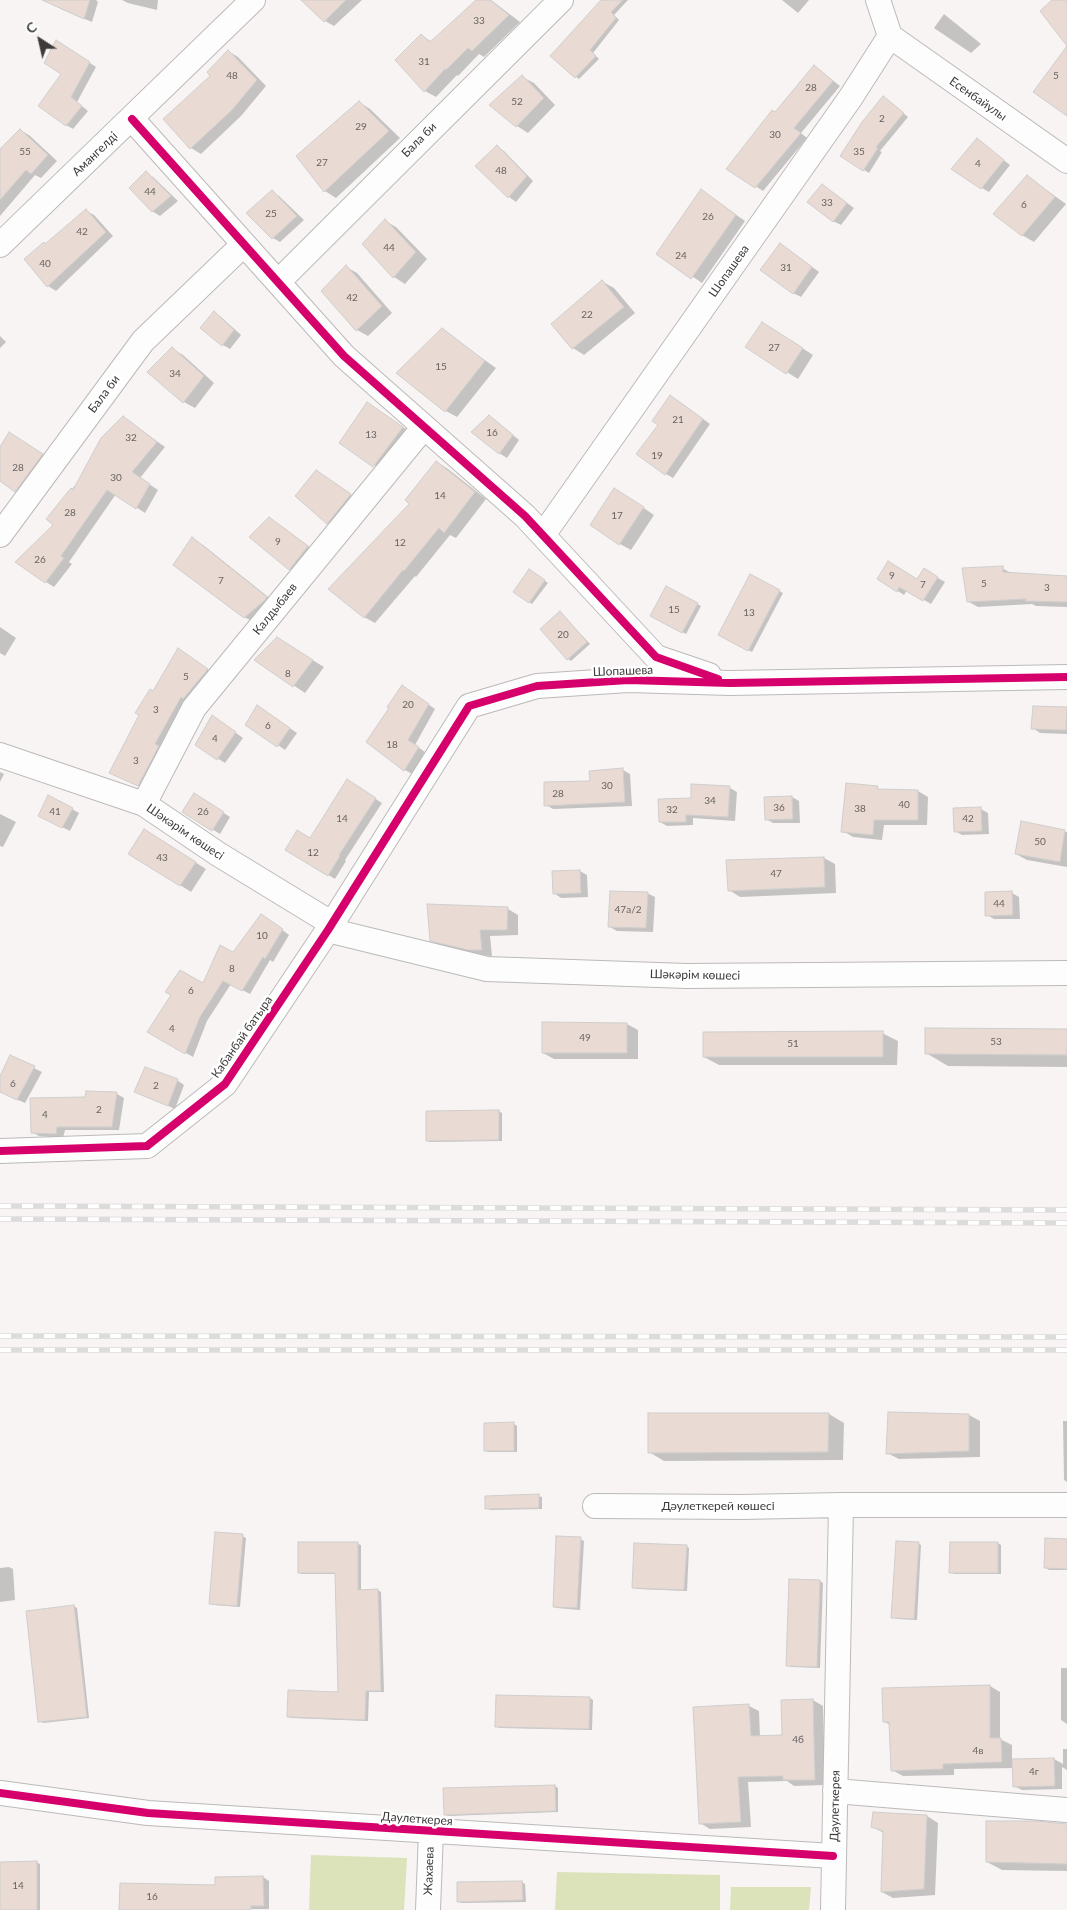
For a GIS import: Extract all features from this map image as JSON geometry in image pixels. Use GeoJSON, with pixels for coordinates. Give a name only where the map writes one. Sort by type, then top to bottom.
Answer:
{"type":"FeatureCollection","features":[{"type":"Feature","properties":{"kind":"street","name":"Амангелді"},"geometry":{"type":"LineString","coordinates":[[0,245],[254,0]]}},
{"type":"Feature","properties":{"kind":"street","name":"Бала би"},"geometry":{"type":"LineString","coordinates":[[278,282],[561,0]]}},
{"type":"Feature","properties":{"kind":"street"},"geometry":{"type":"LineString","coordinates":[[878,0],[890,36]]}},
{"type":"Feature","properties":{"kind":"street","name":"Есенбайулы"},"geometry":{"type":"LineString","coordinates":[[890,36],[1067,161]]}},
{"type":"Feature","properties":{"kind":"street","name":"Шопашева"},"geometry":{"type":"LineString","coordinates":[[543,535],[846,106],[890,36]]}},
{"type":"Feature","properties":{"kind":"street"},"geometry":{"type":"LineString","coordinates":[[132,118],[344,356],[525,516],[656,657],[730,683]]}},
{"type":"Feature","properties":{"kind":"street","name":"Бала би"},"geometry":{"type":"LineString","coordinates":[[0,535],[143,341],[244,244]]}},
{"type":"Feature","properties":{"kind":"street","name":"Калдыбаев"},"geometry":{"type":"LineString","coordinates":[[144,804],[194,708],[424,427]]}},
{"type":"Feature","properties":{"kind":"street","name":"Шопашева"},"geometry":{"type":"LineString","coordinates":[[330,926],[469,706],[536,686],[628,680],[730,683],[1067,677]]}},
{"type":"Feature","properties":{"kind":"street","name":"Шәкәрім көшесі"},"geometry":{"type":"LineString","coordinates":[[0,755],[144,804],[330,926],[487,969],[686,976],[1067,972]]}},
{"type":"Feature","properties":{"kind":"street","name":"Кабанбай батыра"},"geometry":{"type":"LineString","coordinates":[[0,1151],[147,1146],[225,1084],[330,926]]}},
{"type":"Feature","properties":{"kind":"street"},"geometry":{"type":"LineString","coordinates":[[841,1505],[1067,1505]]}},
{"type":"Feature","properties":{"kind":"street","name":"Дәулеткерей көшесі"},"geometry":{"type":"LineString","coordinates":[[595,1506],[741,1507],[841,1505]]}},
{"type":"Feature","properties":{"kind":"street","name":"Даулеткерея"},"geometry":{"type":"LineString","coordinates":[[0,1793],[148,1813],[833,1856],[841,1505]]}},
{"type":"Feature","properties":{"kind":"street"},"geometry":{"type":"LineString","coordinates":[[835,1791],[1067,1810]]}},
{"type":"Feature","properties":{"kind":"street","name":"Жахаева"},"geometry":{"type":"LineString","coordinates":[[428,1910],[431,1831]]}},
{"type":"Feature","properties":{"kind":"street"},"geometry":{"type":"LineString","coordinates":[[833,1856],[833,1910]]}},
{"type":"Feature","properties":{"kind":"green space"},"geometry":{"type":"Polygon","coordinates":[[[311,1855],[407,1858],[404,1910],[309,1910],[311,1855]]]}},
{"type":"Feature","properties":{"kind":"green space"},"geometry":{"type":"Polygon","coordinates":[[[557,1872],[720,1875],[720,1910],[555,1910],[557,1872]]]}},
{"type":"Feature","properties":{"kind":"green space"},"geometry":{"type":"Polygon","coordinates":[[[731,1887],[811,1887],[809,1910],[730,1910],[731,1887]]]}},
{"type":"Feature","properties":{"kind":"building"},"geometry":{"type":"Polygon","coordinates":[[[42,0],[90,0],[84,19],[42,0]]]}},
{"type":"Feature","properties":{"kind":"building"},"geometry":{"type":"Polygon","coordinates":[[[301,0],[346,0],[324,22],[301,0]]]}},
{"type":"Feature","properties":{"kind":"building"},"geometry":{"type":"Polygon","coordinates":[[[476,0],[490,0],[509,15],[472,51],[468,48],[424,92],[395,60],[421,34],[430,42],[476,0]]]}},
{"type":"Feature","properties":{"kind":"building"},"geometry":{"type":"Polygon","coordinates":[[[601,0],[623,0],[611,12],[616,18],[590,50],[596,56],[575,78],[550,56],[601,0]]]}},
{"type":"Feature","properties":{"kind":"building"},"geometry":{"type":"Polygon","coordinates":[[[1052,0],[1067,0],[1067,46],[1040,11],[1052,0]]]}},
{"type":"Feature","properties":{"kind":"building"},"geometry":{"type":"Polygon","coordinates":[[[56,40],[90,62],[71,97],[82,106],[66,126],[38,106],[61,74],[44,63],[56,40]]]}},
{"type":"Feature","properties":{"kind":"building"},"geometry":{"type":"Polygon","coordinates":[[[1067,46],[1067,116],[1033,92],[1067,46]]]}},
{"type":"Feature","properties":{"kind":"building"},"geometry":{"type":"Polygon","coordinates":[[[228,50],[257,80],[232,110],[190,149],[163,119],[210,76],[207,72],[228,50]]]}},
{"type":"Feature","properties":{"kind":"building"},"geometry":{"type":"Polygon","coordinates":[[[814,65],[833,81],[794,128],[801,133],[755,188],[726,169],[772,110],[775,112],[814,65]]]}},
{"type":"Feature","properties":{"kind":"building"},"geometry":{"type":"Polygon","coordinates":[[[522,75],[544,98],[516,127],[489,105],[522,75]]]}},
{"type":"Feature","properties":{"kind":"building"},"geometry":{"type":"Polygon","coordinates":[[[883,96],[904,113],[876,147],[878,148],[863,171],[840,156],[862,122],[883,96]]]}},
{"type":"Feature","properties":{"kind":"building"},"geometry":{"type":"Polygon","coordinates":[[[359,101],[389,131],[324,192],[296,156],[359,101]]]}},
{"type":"Feature","properties":{"kind":"building"},"geometry":{"type":"Polygon","coordinates":[[[20,129],[48,155],[31,174],[26,170],[0,200],[0,149],[20,129]]]}},
{"type":"Feature","properties":{"kind":"building"},"geometry":{"type":"Polygon","coordinates":[[[977,138],[1004,160],[981,189],[951,169],[977,138]]]}},
{"type":"Feature","properties":{"kind":"building"},"geometry":{"type":"Polygon","coordinates":[[[497,145],[527,176],[508,198],[475,166],[497,145]]]}},
{"type":"Feature","properties":{"kind":"building"},"geometry":{"type":"Polygon","coordinates":[[[146,171],[171,196],[152,212],[129,188],[146,171]]]}},
{"type":"Feature","properties":{"kind":"building"},"geometry":{"type":"Polygon","coordinates":[[[1027,175],[1055,197],[1022,236],[993,214],[1027,175]]]}},
{"type":"Feature","properties":{"kind":"building"},"geometry":{"type":"Polygon","coordinates":[[[822,184],[847,203],[833,222],[807,202],[822,184]]]}},
{"type":"Feature","properties":{"kind":"building"},"geometry":{"type":"Polygon","coordinates":[[[701,189],[736,215],[691,279],[656,254],[701,189]]]}},
{"type":"Feature","properties":{"kind":"building"},"geometry":{"type":"Polygon","coordinates":[[[272,190],[297,216],[272,239],[246,213],[272,190]]]}},
{"type":"Feature","properties":{"kind":"building"},"geometry":{"type":"Polygon","coordinates":[[[86,209],[106,232],[47,287],[24,259],[44,242],[45,244],[86,209]]]}},
{"type":"Feature","properties":{"kind":"building"},"geometry":{"type":"Polygon","coordinates":[[[385,219],[416,252],[393,278],[362,244],[385,219]]]}},
{"type":"Feature","properties":{"kind":"building"},"geometry":{"type":"Polygon","coordinates":[[[780,243],[812,267],[793,294],[760,270],[780,243]]]}},
{"type":"Feature","properties":{"kind":"building"},"geometry":{"type":"Polygon","coordinates":[[[346,265],[382,306],[356,331],[321,291],[346,265]]]}},
{"type":"Feature","properties":{"kind":"building"},"geometry":{"type":"Polygon","coordinates":[[[602,280],[624,307],[572,349],[551,324],[602,280]]]}},
{"type":"Feature","properties":{"kind":"building"},"geometry":{"type":"Polygon","coordinates":[[[214,311],[234,330],[222,346],[200,328],[214,311]]]}},
{"type":"Feature","properties":{"kind":"building"},"geometry":{"type":"Polygon","coordinates":[[[762,322],[803,348],[786,374],[745,347],[762,322]]]}},
{"type":"Feature","properties":{"kind":"building"},"geometry":{"type":"Polygon","coordinates":[[[442,328],[485,361],[445,412],[396,373],[442,328]]]}},
{"type":"Feature","properties":{"kind":"building"},"geometry":{"type":"Polygon","coordinates":[[[172,347],[204,376],[183,403],[147,372],[172,347]]]}},
{"type":"Feature","properties":{"kind":"building"},"geometry":{"type":"Polygon","coordinates":[[[670,395],[703,419],[665,475],[636,454],[658,425],[652,421],[670,395]]]}},
{"type":"Feature","properties":{"kind":"building"},"geometry":{"type":"Polygon","coordinates":[[[367,402],[403,427],[373,467],[339,443],[367,402]]]}},
{"type":"Feature","properties":{"kind":"building"},"geometry":{"type":"Polygon","coordinates":[[[489,415],[513,435],[499,454],[471,432],[489,415]]]}},
{"type":"Feature","properties":{"kind":"building"},"geometry":{"type":"Polygon","coordinates":[[[123,416],[157,442],[132,472],[150,484],[136,509],[107,490],[61,556],[64,558],[45,583],[15,562],[53,525],[46,519],[71,488],[73,490],[101,438],[123,416]]]}},
{"type":"Feature","properties":{"kind":"building"},"geometry":{"type":"Polygon","coordinates":[[[9,432],[43,454],[15,492],[0,481],[0,447],[9,432]]]}},
{"type":"Feature","properties":{"kind":"building"},"geometry":{"type":"Polygon","coordinates":[[[436,461],[475,492],[444,533],[439,528],[364,618],[328,589],[409,504],[405,500],[436,461]]]}},
{"type":"Feature","properties":{"kind":"building"},"geometry":{"type":"Polygon","coordinates":[[[316,470],[351,494],[327,524],[295,496],[316,470]]]}},
{"type":"Feature","properties":{"kind":"building"},"geometry":{"type":"Polygon","coordinates":[[[614,488],[644,507],[619,545],[590,525],[614,488]]]}},
{"type":"Feature","properties":{"kind":"building"},"geometry":{"type":"Polygon","coordinates":[[[269,517],[308,546],[289,570],[249,537],[269,517]]]}},
{"type":"Feature","properties":{"kind":"building"},"geometry":{"type":"Polygon","coordinates":[[[192,537],[267,597],[265,600],[244,618],[173,565],[192,537]]]}},
{"type":"Feature","properties":{"kind":"building"},"geometry":{"type":"Polygon","coordinates":[[[888,561],[917,579],[924,568],[938,577],[923,601],[899,587],[897,592],[877,579],[888,561]]]}},
{"type":"Feature","properties":{"kind":"building"},"geometry":{"type":"Polygon","coordinates":[[[1003,566],[1003,572],[1067,576],[1067,602],[1025,601],[1026,599],[967,602],[962,568],[1003,566]]]}},
{"type":"Feature","properties":{"kind":"building"},"geometry":{"type":"Polygon","coordinates":[[[529,569],[545,580],[529,603],[513,592],[529,569]]]}},
{"type":"Feature","properties":{"kind":"building"},"geometry":{"type":"Polygon","coordinates":[[[750,574],[780,590],[748,651],[718,635],[750,574]]]}},
{"type":"Feature","properties":{"kind":"building"},"geometry":{"type":"Polygon","coordinates":[[[666,586],[698,603],[682,633],[650,616],[666,586]]]}},
{"type":"Feature","properties":{"kind":"building"},"geometry":{"type":"Polygon","coordinates":[[[560,611],[587,642],[567,660],[540,629],[560,611]]]}},
{"type":"Feature","properties":{"kind":"building"},"geometry":{"type":"Polygon","coordinates":[[[277,637],[313,660],[293,687],[254,660],[277,637]]]}},
{"type":"Feature","properties":{"kind":"building"},"geometry":{"type":"Polygon","coordinates":[[[178,648],[208,669],[183,699],[181,697],[155,744],[159,746],[138,786],[109,773],[139,715],[135,713],[150,689],[153,691],[178,648]]]}},
{"type":"Feature","properties":{"kind":"building"},"geometry":{"type":"Polygon","coordinates":[[[402,685],[429,704],[408,740],[419,747],[404,771],[366,742],[402,685]]]}},
{"type":"Feature","properties":{"kind":"building"},"geometry":{"type":"Polygon","coordinates":[[[257,705],[290,728],[277,747],[245,725],[257,705]]]}},
{"type":"Feature","properties":{"kind":"building"},"geometry":{"type":"Polygon","coordinates":[[[1033,706],[1067,707],[1066,730],[1031,729],[1033,706]]]}},
{"type":"Feature","properties":{"kind":"building"},"geometry":{"type":"Polygon","coordinates":[[[212,715],[236,732],[217,760],[195,745],[212,715]]]}},
{"type":"Feature","properties":{"kind":"building"},"geometry":{"type":"Polygon","coordinates":[[[623,768],[625,802],[544,806],[544,782],[590,781],[589,771],[623,768]]]}},
{"type":"Feature","properties":{"kind":"building"},"geometry":{"type":"Polygon","coordinates":[[[347,779],[376,798],[339,855],[328,876],[285,850],[297,830],[310,838],[347,779]]]}},
{"type":"Feature","properties":{"kind":"building"},"geometry":{"type":"Polygon","coordinates":[[[846,783],[878,786],[877,789],[918,790],[918,820],[874,820],[873,835],[841,832],[846,783]]]}},
{"type":"Feature","properties":{"kind":"building"},"geometry":{"type":"Polygon","coordinates":[[[691,784],[730,786],[728,817],[686,815],[686,822],[659,822],[658,799],[691,798],[691,784]]]}},
{"type":"Feature","properties":{"kind":"building"},"geometry":{"type":"Polygon","coordinates":[[[194,793],[224,812],[212,831],[182,812],[194,793]]]}},
{"type":"Feature","properties":{"kind":"building"},"geometry":{"type":"Polygon","coordinates":[[[48,795],[73,808],[62,828],[38,816],[48,795]]]}},
{"type":"Feature","properties":{"kind":"building"},"geometry":{"type":"Polygon","coordinates":[[[792,796],[793,819],[765,820],[764,797],[792,796]]]}},
{"type":"Feature","properties":{"kind":"building"},"geometry":{"type":"Polygon","coordinates":[[[981,807],[982,831],[954,832],[953,808],[981,807]]]}},
{"type":"Feature","properties":{"kind":"building"},"geometry":{"type":"Polygon","coordinates":[[[1021,821],[1065,830],[1060,862],[1015,854],[1021,821]]]}},
{"type":"Feature","properties":{"kind":"building"},"geometry":{"type":"Polygon","coordinates":[[[144,829],[196,862],[180,886],[128,854],[144,829]]]}},
{"type":"Feature","properties":{"kind":"building"},"geometry":{"type":"Polygon","coordinates":[[[824,857],[825,887],[728,891],[726,860],[824,857]]]}},
{"type":"Feature","properties":{"kind":"building"},"geometry":{"type":"Polygon","coordinates":[[[580,870],[581,893],[553,894],[552,871],[580,870]]]}},
{"type":"Feature","properties":{"kind":"building"},"geometry":{"type":"Polygon","coordinates":[[[610,891],[648,892],[646,928],[608,927],[610,891]]]}},
{"type":"Feature","properties":{"kind":"building"},"geometry":{"type":"Polygon","coordinates":[[[1012,891],[1013,915],[985,916],[985,892],[1012,891]]]}},
{"type":"Feature","properties":{"kind":"building"},"geometry":{"type":"Polygon","coordinates":[[[427,904],[508,907],[507,930],[480,930],[482,950],[468,950],[430,941],[427,904]]]}},
{"type":"Feature","properties":{"kind":"building"},"geometry":{"type":"Polygon","coordinates":[[[261,914],[283,929],[265,959],[263,957],[242,991],[223,981],[200,1017],[185,1054],[147,1032],[171,995],[165,992],[180,970],[203,983],[220,945],[233,952],[261,914]]]}},
{"type":"Feature","properties":{"kind":"building"},"geometry":{"type":"Polygon","coordinates":[[[542,1022],[627,1023],[627,1053],[542,1053],[542,1022]]]}},
{"type":"Feature","properties":{"kind":"building"},"geometry":{"type":"Polygon","coordinates":[[[925,1028],[1067,1029],[1067,1055],[925,1054],[925,1028]]]}},
{"type":"Feature","properties":{"kind":"building"},"geometry":{"type":"Polygon","coordinates":[[[883,1031],[883,1057],[703,1057],[703,1032],[883,1031]]]}},
{"type":"Feature","properties":{"kind":"building"},"geometry":{"type":"Polygon","coordinates":[[[10,1055],[35,1066],[17,1100],[0,1092],[0,1076],[10,1055]]]}},
{"type":"Feature","properties":{"kind":"building"},"geometry":{"type":"Polygon","coordinates":[[[145,1067],[178,1079],[168,1106],[134,1092],[145,1067]]]}},
{"type":"Feature","properties":{"kind":"building"},"geometry":{"type":"Polygon","coordinates":[[[86,1091],[117,1092],[112,1127],[57,1127],[56,1134],[31,1133],[30,1098],[85,1097],[86,1091]]]}},
{"type":"Feature","properties":{"kind":"building"},"geometry":{"type":"Polygon","coordinates":[[[499,1110],[499,1140],[426,1141],[426,1111],[499,1110]]]}},
{"type":"Feature","properties":{"kind":"building"},"geometry":{"type":"Polygon","coordinates":[[[888,1412],[969,1414],[969,1451],[886,1454],[888,1412]]]}},
{"type":"Feature","properties":{"kind":"building"},"geometry":{"type":"Polygon","coordinates":[[[648,1413],[829,1413],[828,1452],[648,1453],[648,1413]]]}},
{"type":"Feature","properties":{"kind":"building"},"geometry":{"type":"Polygon","coordinates":[[[514,1422],[514,1451],[484,1451],[484,1423],[514,1422]]]}},
{"type":"Feature","properties":{"kind":"building"},"geometry":{"type":"Polygon","coordinates":[[[539,1494],[539,1508],[485,1509],[485,1496],[539,1494]]]}},
{"type":"Feature","properties":{"kind":"building"},"geometry":{"type":"Polygon","coordinates":[[[215,1532],[243,1534],[237,1606],[209,1604],[215,1532]]]}},
{"type":"Feature","properties":{"kind":"building"},"geometry":{"type":"Polygon","coordinates":[[[556,1536],[581,1537],[577,1608],[553,1607],[556,1536]]]}},
{"type":"Feature","properties":{"kind":"building"},"geometry":{"type":"Polygon","coordinates":[[[1045,1538],[1067,1539],[1067,1569],[1044,1568],[1045,1538]]]}},
{"type":"Feature","properties":{"kind":"building"},"geometry":{"type":"Polygon","coordinates":[[[896,1541],[919,1542],[914,1619],[891,1618],[896,1541]]]}},
{"type":"Feature","properties":{"kind":"building"},"geometry":{"type":"Polygon","coordinates":[[[298,1542],[358,1542],[358,1590],[378,1589],[381,1691],[366,1691],[365,1720],[287,1717],[288,1690],[338,1692],[335,1573],[298,1573],[298,1542]]]}},
{"type":"Feature","properties":{"kind":"building"},"geometry":{"type":"Polygon","coordinates":[[[950,1542],[998,1542],[998,1573],[949,1573],[950,1542]]]}},
{"type":"Feature","properties":{"kind":"building"},"geometry":{"type":"Polygon","coordinates":[[[634,1543],[687,1545],[684,1590],[632,1588],[634,1543]]]}},
{"type":"Feature","properties":{"kind":"building"},"geometry":{"type":"Polygon","coordinates":[[[789,1579],[820,1580],[817,1667],[786,1666],[789,1579]]]}},
{"type":"Feature","properties":{"kind":"building"},"geometry":{"type":"Polygon","coordinates":[[[74,1605],[87,1717],[38,1722],[26,1611],[74,1605]]]}},
{"type":"Feature","properties":{"kind":"building"},"geometry":{"type":"Polygon","coordinates":[[[990,1685],[990,1738],[1001,1738],[1002,1762],[943,1764],[943,1769],[891,1771],[889,1722],[883,1722],[882,1688],[990,1685]]]}},
{"type":"Feature","properties":{"kind":"building"},"geometry":{"type":"Polygon","coordinates":[[[496,1695],[590,1697],[589,1729],[495,1727],[496,1695]]]}},
{"type":"Feature","properties":{"kind":"building"},"geometry":{"type":"Polygon","coordinates":[[[813,1699],[815,1780],[783,1780],[783,1776],[738,1777],[741,1822],[699,1824],[693,1707],[749,1704],[751,1736],[782,1735],[781,1700],[813,1699]]]}},
{"type":"Feature","properties":{"kind":"building"},"geometry":{"type":"Polygon","coordinates":[[[1054,1758],[1055,1786],[1013,1787],[1012,1759],[1054,1758]]]}},
{"type":"Feature","properties":{"kind":"building"},"geometry":{"type":"Polygon","coordinates":[[[555,1785],[556,1811],[444,1815],[443,1788],[555,1785]]]}},
{"type":"Feature","properties":{"kind":"building"},"geometry":{"type":"Polygon","coordinates":[[[873,1812],[927,1815],[924,1889],[881,1892],[883,1831],[871,1827],[873,1812]]]}},
{"type":"Feature","properties":{"kind":"building"},"geometry":{"type":"Polygon","coordinates":[[[986,1821],[1035,1821],[1067,1824],[1067,1864],[986,1862],[986,1821]]]}},
{"type":"Feature","properties":{"kind":"building"},"geometry":{"type":"Polygon","coordinates":[[[37,1861],[37,1910],[0,1910],[0,1862],[37,1861]]]}},
{"type":"Feature","properties":{"kind":"building"},"geometry":{"type":"Polygon","coordinates":[[[263,1876],[264,1906],[251,1906],[251,1910],[119,1910],[120,1883],[215,1885],[215,1877],[263,1876]]]}},
{"type":"Feature","properties":{"kind":"building"},"geometry":{"type":"Polygon","coordinates":[[[522,1881],[523,1900],[457,1902],[457,1882],[522,1881]]]}},
{"type":"Feature","properties":{"kind":"railway"},"geometry":{"type":"LineString","coordinates":[[0,1206],[1067,1210]]}},
{"type":"Feature","properties":{"kind":"railway"},"geometry":{"type":"LineString","coordinates":[[0,1219],[1067,1223]]}},
{"type":"Feature","properties":{"kind":"railway"},"geometry":{"type":"LineString","coordinates":[[0,1336],[1067,1337]]}},
{"type":"Feature","properties":{"kind":"railway"},"geometry":{"type":"LineString","coordinates":[[0,1350],[1067,1350]]}},
{"type":"Feature","properties":{"kind":"cycle path"},"geometry":{"type":"LineString","coordinates":[[132,119],[344,356],[525,516],[656,657],[718,679]]}},
{"type":"Feature","properties":{"kind":"cycle path"},"geometry":{"type":"LineString","coordinates":[[0,1151],[147,1146],[225,1084],[328,930],[469,706],[537,686],[628,680],[730,683],[1067,677]]}},
{"type":"Feature","properties":{"kind":"cycle path"},"geometry":{"type":"LineString","coordinates":[[0,1793],[148,1813],[833,1856]]}}]}
